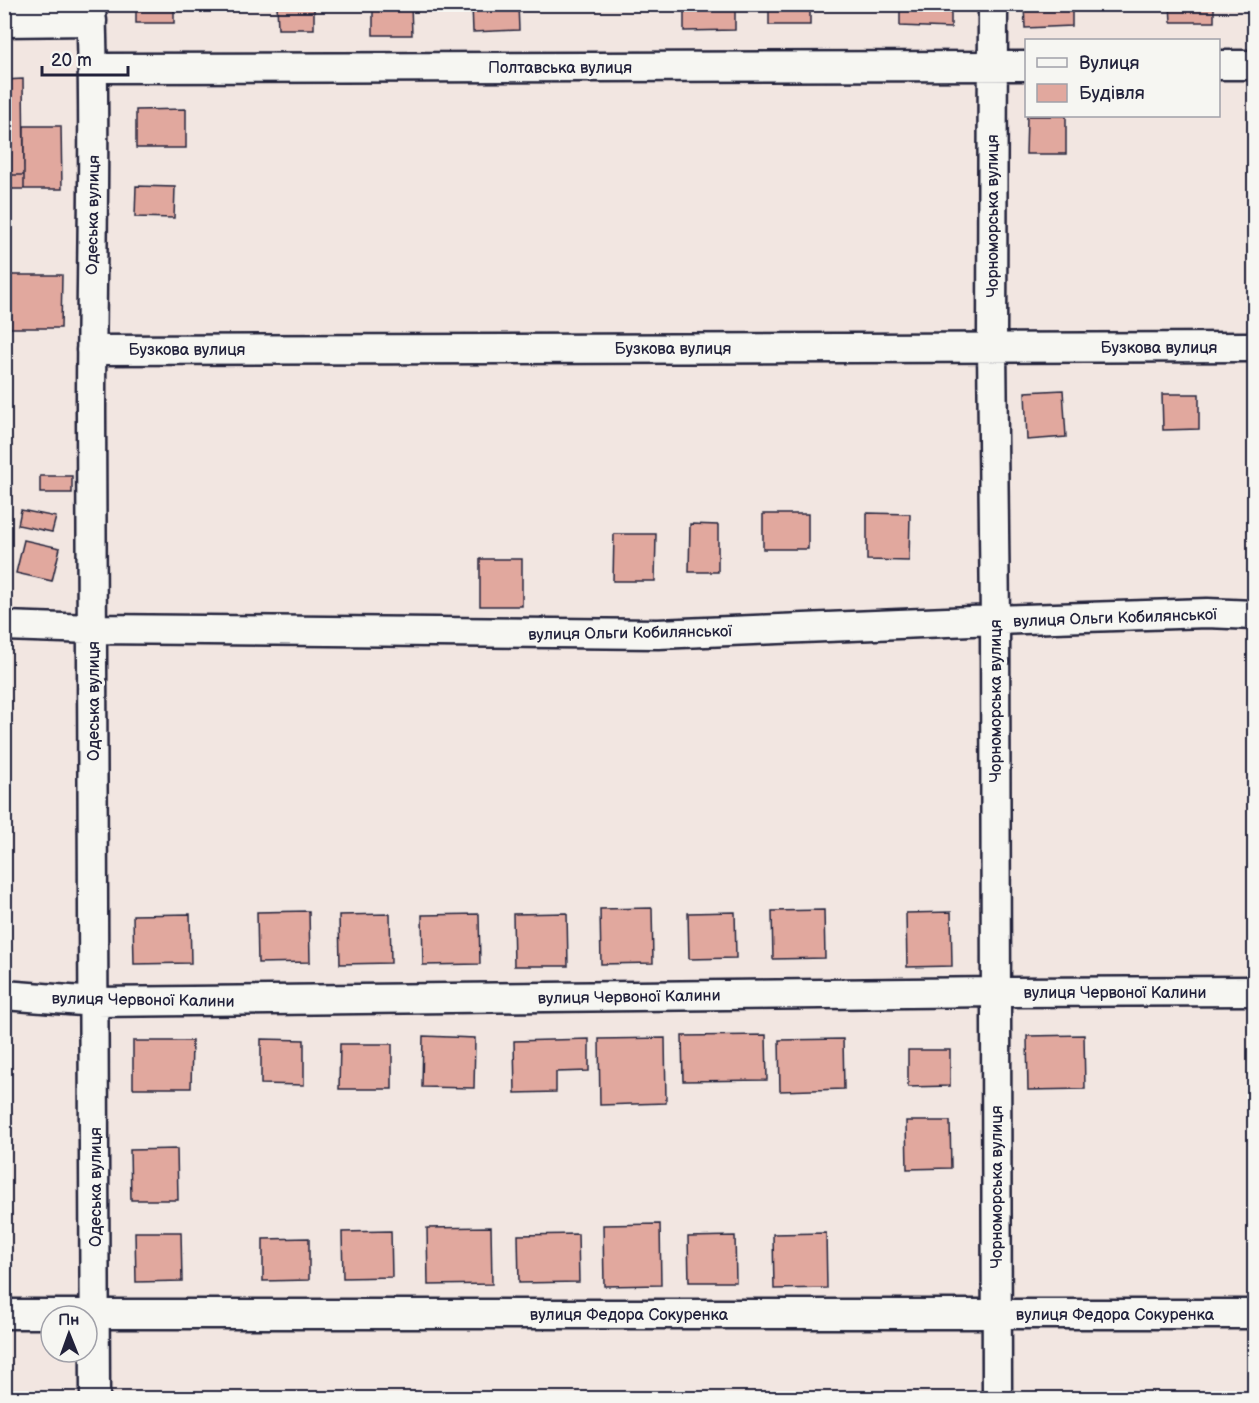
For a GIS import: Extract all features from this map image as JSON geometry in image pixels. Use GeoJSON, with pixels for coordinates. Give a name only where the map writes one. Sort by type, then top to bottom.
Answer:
{"type":"FeatureCollection","features":[{"type":"Feature","properties":{"kind":"street","name":"Чорноморська вулиця"},"geometry":{"type":"LineString","coordinates":[[993,4],[992,347],[997,1398]]}},
{"type":"Feature","properties":{"kind":"street"},"geometry":{"type":"LineString","coordinates":[[4,22],[92,13]]}},
{"type":"Feature","properties":{"kind":"street","name":"Одеська вулиця"},"geometry":{"type":"LineString","coordinates":[[92,13],[94,68],[91,350],[95,1304]]}},
{"type":"Feature","properties":{"kind":"street"},"geometry":{"type":"LineString","coordinates":[[1220,65],[1254,65]]}},
{"type":"Feature","properties":{"kind":"street","name":"Полтавська вулиця"},"geometry":{"type":"LineString","coordinates":[[94,68],[1025,66]]}},
{"type":"Feature","properties":{"kind":"street","name":"Бузкова вулиця"},"geometry":{"type":"LineString","coordinates":[[91,350],[1254,347]]}},
{"type":"Feature","properties":{"kind":"street","name":"вулиця Ольги Кобилянської"},"geometry":{"type":"LineString","coordinates":[[4,626],[93,629],[658,634],[1208,613],[1254,615]]}},
{"type":"Feature","properties":{"kind":"street","name":"вулиця Червоної Калини"},"geometry":{"type":"LineString","coordinates":[[4,995],[95,1002],[996,992],[1254,992]]}},
{"type":"Feature","properties":{"kind":"street","name":"вулиця Федора Сокуренка"},"geometry":{"type":"LineString","coordinates":[[99,1313],[1254,1314]]}},
{"type":"Feature","properties":{"kind":"street","name":"вулиця Федора Сокуренка"},"geometry":{"type":"LineString","coordinates":[[4,1314],[39,1314]]}},
{"type":"Feature","properties":{"kind":"street","name":"Одеська вулиця"},"geometry":{"type":"LineString","coordinates":[[95,1364],[95,1398]]}},
{"type":"Feature","properties":{"kind":"building"},"geometry":{"type":"Polygon","coordinates":[[[136,4],[174,4],[174,23],[136,23],[136,4]]]}},
{"type":"Feature","properties":{"kind":"building"},"geometry":{"type":"Polygon","coordinates":[[[277,4],[314,4],[314,29],[278,29],[277,4]]]}},
{"type":"Feature","properties":{"kind":"building"},"geometry":{"type":"Polygon","coordinates":[[[373,4],[411,4],[412,35],[373,35],[373,4]]]}},
{"type":"Feature","properties":{"kind":"building"},"geometry":{"type":"Polygon","coordinates":[[[472,4],[518,4],[519,30],[473,32],[472,4]]]}},
{"type":"Feature","properties":{"kind":"building"},"geometry":{"type":"Polygon","coordinates":[[[684,4],[735,4],[735,30],[684,31],[684,4]]]}},
{"type":"Feature","properties":{"kind":"building"},"geometry":{"type":"Polygon","coordinates":[[[769,4],[810,4],[810,25],[769,25],[769,4]]]}},
{"type":"Feature","properties":{"kind":"building"},"geometry":{"type":"Polygon","coordinates":[[[900,4],[951,4],[951,28],[900,26],[900,4]]]}},
{"type":"Feature","properties":{"kind":"building"},"geometry":{"type":"Polygon","coordinates":[[[1024,4],[1072,4],[1072,26],[1025,28],[1024,4]]]}},
{"type":"Feature","properties":{"kind":"building"},"geometry":{"type":"Polygon","coordinates":[[[1170,4],[1214,4],[1214,22],[1171,22],[1170,4]]]}},
{"type":"Feature","properties":{"kind":"building"},"geometry":{"type":"Polygon","coordinates":[[[23,79],[24,175],[4,175],[4,80],[23,79]]]}},
{"type":"Feature","properties":{"kind":"building"},"geometry":{"type":"Polygon","coordinates":[[[186,109],[186,148],[136,148],[136,110],[186,109]]]}},
{"type":"Feature","properties":{"kind":"building"},"geometry":{"type":"Polygon","coordinates":[[[1027,117],[1066,117],[1066,154],[1026,154],[1027,117]]]}},
{"type":"Feature","properties":{"kind":"building"},"geometry":{"type":"Polygon","coordinates":[[[24,126],[61,126],[62,189],[24,189],[24,126]]]}},
{"type":"Feature","properties":{"kind":"building"},"geometry":{"type":"Polygon","coordinates":[[[4,175],[24,175],[24,189],[4,189],[4,175]]]}},
{"type":"Feature","properties":{"kind":"building"},"geometry":{"type":"Polygon","coordinates":[[[136,186],[175,187],[174,218],[135,217],[136,186]]]}},
{"type":"Feature","properties":{"kind":"building"},"geometry":{"type":"Polygon","coordinates":[[[4,275],[62,275],[61,328],[4,328],[4,275]]]}},
{"type":"Feature","properties":{"kind":"building"},"geometry":{"type":"Polygon","coordinates":[[[1063,390],[1066,437],[1027,440],[1025,392],[1063,390]]]}},
{"type":"Feature","properties":{"kind":"building"},"geometry":{"type":"Polygon","coordinates":[[[1162,394],[1199,394],[1199,429],[1163,430],[1162,394]]]}},
{"type":"Feature","properties":{"kind":"building"},"geometry":{"type":"Polygon","coordinates":[[[40,476],[72,476],[72,493],[40,493],[40,476]]]}},
{"type":"Feature","properties":{"kind":"building"},"geometry":{"type":"Polygon","coordinates":[[[21,510],[56,517],[52,532],[18,525],[21,510]]]}},
{"type":"Feature","properties":{"kind":"building"},"geometry":{"type":"Polygon","coordinates":[[[867,513],[910,514],[909,561],[867,560],[867,513]]]}},
{"type":"Feature","properties":{"kind":"building"},"geometry":{"type":"Polygon","coordinates":[[[763,514],[808,514],[808,549],[763,549],[763,514]]]}},
{"type":"Feature","properties":{"kind":"building"},"geometry":{"type":"Polygon","coordinates":[[[690,524],[718,525],[718,572],[689,572],[690,524]]]}},
{"type":"Feature","properties":{"kind":"building"},"geometry":{"type":"Polygon","coordinates":[[[614,534],[656,534],[655,581],[613,581],[614,534]]]}},
{"type":"Feature","properties":{"kind":"building"},"geometry":{"type":"Polygon","coordinates":[[[24,540],[60,548],[52,581],[16,573],[24,540]]]}},
{"type":"Feature","properties":{"kind":"building"},"geometry":{"type":"Polygon","coordinates":[[[480,559],[522,559],[522,606],[480,606],[480,559]]]}},
{"type":"Feature","properties":{"kind":"building"},"geometry":{"type":"Polygon","coordinates":[[[652,908],[653,963],[601,964],[600,909],[652,908]]]}},
{"type":"Feature","properties":{"kind":"building"},"geometry":{"type":"Polygon","coordinates":[[[824,910],[825,958],[773,959],[772,911],[824,910]]]}},
{"type":"Feature","properties":{"kind":"building"},"geometry":{"type":"Polygon","coordinates":[[[309,911],[310,962],[258,963],[257,912],[309,911]]]}},
{"type":"Feature","properties":{"kind":"building"},"geometry":{"type":"Polygon","coordinates":[[[735,912],[736,958],[689,959],[688,913],[735,912]]]}},
{"type":"Feature","properties":{"kind":"building"},"geometry":{"type":"Polygon","coordinates":[[[951,912],[952,966],[907,967],[906,913],[951,912]]]}},
{"type":"Feature","properties":{"kind":"building"},"geometry":{"type":"Polygon","coordinates":[[[567,913],[568,966],[514,966],[513,914],[567,913]]]}},
{"type":"Feature","properties":{"kind":"building"},"geometry":{"type":"Polygon","coordinates":[[[190,914],[191,963],[134,964],[133,915],[190,914]]]}},
{"type":"Feature","properties":{"kind":"building"},"geometry":{"type":"Polygon","coordinates":[[[390,914],[391,963],[340,964],[339,915],[390,914]]]}},
{"type":"Feature","properties":{"kind":"building"},"geometry":{"type":"Polygon","coordinates":[[[479,914],[480,964],[423,965],[422,915],[479,914]]]}},
{"type":"Feature","properties":{"kind":"building"},"geometry":{"type":"Polygon","coordinates":[[[766,1035],[767,1080],[683,1081],[682,1036],[766,1035]]]}},
{"type":"Feature","properties":{"kind":"building"},"geometry":{"type":"Polygon","coordinates":[[[1084,1035],[1085,1089],[1028,1090],[1027,1036],[1084,1035]]]}},
{"type":"Feature","properties":{"kind":"building"},"geometry":{"type":"Polygon","coordinates":[[[423,1036],[475,1038],[474,1088],[422,1087],[423,1036]]]}},
{"type":"Feature","properties":{"kind":"building"},"geometry":{"type":"Polygon","coordinates":[[[665,1038],[666,1103],[600,1105],[599,1039],[665,1038]]]}},
{"type":"Feature","properties":{"kind":"building"},"geometry":{"type":"Polygon","coordinates":[[[261,1039],[304,1040],[304,1085],[261,1084],[261,1039]]]}},
{"type":"Feature","properties":{"kind":"building"},"geometry":{"type":"Polygon","coordinates":[[[589,1039],[589,1071],[556,1072],[556,1092],[515,1093],[514,1041],[589,1039]]]}},
{"type":"Feature","properties":{"kind":"building"},"geometry":{"type":"Polygon","coordinates":[[[843,1039],[844,1089],[780,1091],[779,1040],[843,1039]]]}},
{"type":"Feature","properties":{"kind":"building"},"geometry":{"type":"Polygon","coordinates":[[[133,1041],[192,1041],[191,1088],[133,1088],[133,1041]]]}},
{"type":"Feature","properties":{"kind":"building"},"geometry":{"type":"Polygon","coordinates":[[[340,1044],[392,1044],[392,1089],[339,1089],[340,1044]]]}},
{"type":"Feature","properties":{"kind":"building"},"geometry":{"type":"Polygon","coordinates":[[[908,1050],[950,1050],[950,1086],[908,1087],[908,1050]]]}},
{"type":"Feature","properties":{"kind":"building"},"geometry":{"type":"Polygon","coordinates":[[[906,1121],[950,1121],[951,1168],[907,1169],[906,1121]]]}},
{"type":"Feature","properties":{"kind":"building"},"geometry":{"type":"Polygon","coordinates":[[[177,1149],[178,1200],[131,1200],[130,1150],[177,1149]]]}},
{"type":"Feature","properties":{"kind":"building"},"geometry":{"type":"Polygon","coordinates":[[[660,1224],[661,1285],[604,1286],[603,1225],[660,1224]]]}},
{"type":"Feature","properties":{"kind":"building"},"geometry":{"type":"Polygon","coordinates":[[[491,1227],[492,1284],[428,1285],[427,1228],[491,1227]]]}},
{"type":"Feature","properties":{"kind":"building"},"geometry":{"type":"Polygon","coordinates":[[[391,1231],[392,1277],[343,1278],[342,1232],[391,1231]]]}},
{"type":"Feature","properties":{"kind":"building"},"geometry":{"type":"Polygon","coordinates":[[[135,1232],[181,1232],[182,1281],[136,1282],[135,1232]]]}},
{"type":"Feature","properties":{"kind":"building"},"geometry":{"type":"Polygon","coordinates":[[[826,1233],[827,1288],[774,1289],[773,1234],[826,1233]]]}},
{"type":"Feature","properties":{"kind":"building"},"geometry":{"type":"Polygon","coordinates":[[[578,1234],[579,1282],[519,1283],[518,1235],[578,1234]]]}},
{"type":"Feature","properties":{"kind":"building"},"geometry":{"type":"Polygon","coordinates":[[[735,1236],[736,1282],[689,1282],[688,1237],[735,1236]]]}},
{"type":"Feature","properties":{"kind":"building"},"geometry":{"type":"Polygon","coordinates":[[[309,1238],[309,1280],[263,1281],[263,1239],[309,1238]]]}}]}
